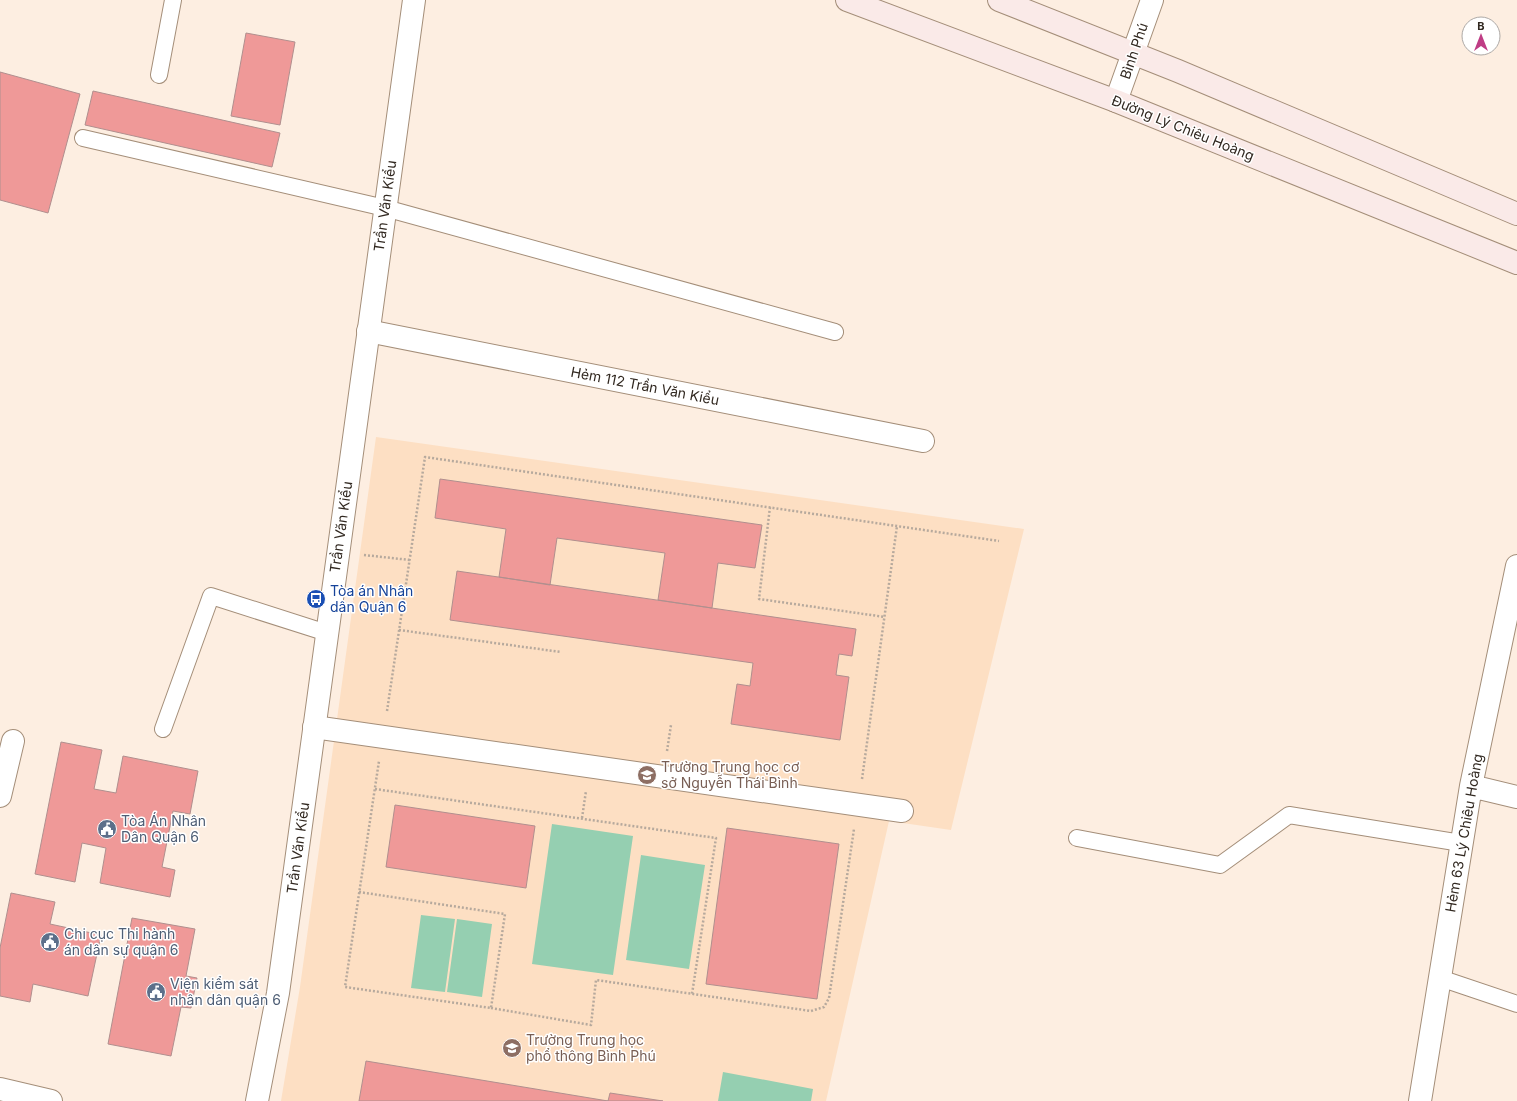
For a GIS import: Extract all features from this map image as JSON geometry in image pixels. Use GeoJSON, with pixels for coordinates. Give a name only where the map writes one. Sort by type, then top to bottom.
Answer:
{"type":"FeatureCollection","features":[{"type":"Feature","properties":{"kind":"main road","name":"Đường Lý Chiêu Hoàng"},"geometry":{"type":"LineString","coordinates":[[847,0],[1116,101],[1517,263]]}},
{"type":"Feature","properties":{"kind":"main road"},"geometry":{"type":"LineString","coordinates":[[999,0],[1134,53],[1517,214]]}},
{"type":"Feature","properties":{"kind":"street","name":"Trần Văn Kiểu"},"geometry":{"type":"LineString","coordinates":[[257,1101],[278,993],[414,0]]}},
{"type":"Feature","properties":{"kind":"street","name":"Bình Phú"},"geometry":{"type":"LineString","coordinates":[[1116,101],[1152,0]]}},
{"type":"Feature","properties":{"kind":"street","name":"Hẻm 112 Trần Văn Kiểu"},"geometry":{"type":"LineString","coordinates":[[368,331],[923,441]]}},
{"type":"Feature","properties":{"kind":"street","name":"Hẻm 63 Lý Chiêu Hoàng"},"geometry":{"type":"LineString","coordinates":[[1420,1101],[1471,786],[1517,566]]}},
{"type":"Feature","properties":{"kind":"street"},"geometry":{"type":"LineString","coordinates":[[314,727],[902,811]]}},
{"type":"Feature","properties":{"kind":"street"},"geometry":{"type":"LineString","coordinates":[[0,796],[13,741]]}},
{"type":"Feature","properties":{"kind":"street"},"geometry":{"type":"LineString","coordinates":[[1471,786],[1517,797]]}},
{"type":"Feature","properties":{"kind":"street"},"geometry":{"type":"LineString","coordinates":[[0,1089],[51,1101]]}},
{"type":"Feature","properties":{"kind":"lane"},"geometry":{"type":"LineString","coordinates":[[159,75],[173,0]]}},
{"type":"Feature","properties":{"kind":"lane"},"geometry":{"type":"LineString","coordinates":[[83,138],[385,208],[835,332]]}},
{"type":"Feature","properties":{"kind":"lane"},"geometry":{"type":"LineString","coordinates":[[163,729],[211,596],[327,633]]}},
{"type":"Feature","properties":{"kind":"lane"},"geometry":{"type":"LineString","coordinates":[[1077,838],[1220,865],[1289,815],[1461,843]]}},
{"type":"Feature","properties":{"kind":"lane"},"geometry":{"type":"LineString","coordinates":[[1440,978],[1517,1004]]}},
{"type":"Feature","properties":{"kind":"path"},"geometry":{"type":"LineString","coordinates":[[897,526],[829,998],[824,1007],[811,1011],[596,980],[591,1025],[491,1008],[346,987],[425,457],[770,508],[897,526],[999,541]]}},
{"type":"Feature","properties":{"kind":"path"},"geometry":{"type":"LineString","coordinates":[[770,508],[758,599],[885,617]]}},
{"type":"Feature","properties":{"kind":"path"},"geometry":{"type":"LineString","coordinates":[[338,552],[410,560]]}},
{"type":"Feature","properties":{"kind":"path"},"geometry":{"type":"LineString","coordinates":[[399,630],[561,652]]}},
{"type":"Feature","properties":{"kind":"path"},"geometry":{"type":"LineString","coordinates":[[375,789],[716,838],[692,994]]}},
{"type":"Feature","properties":{"kind":"path"},"geometry":{"type":"LineString","coordinates":[[359,892],[506,914],[491,1008]]}},
{"type":"Feature","properties":{"kind":"shaded area","name":"Trường Trung học cơ sở Nguyễn Thái Bình"},"geometry":{"type":"Polygon","coordinates":[[[376,437],[1024,529],[951,830],[889,821],[826,1101],[281,1101],[300,987],[376,437]]]}},
{"type":"Feature","properties":{"kind":"green space"},"geometry":{"type":"Polygon","coordinates":[[[552,824],[633,836],[613,975],[532,964],[552,824]]]}},
{"type":"Feature","properties":{"kind":"green space"},"geometry":{"type":"Polygon","coordinates":[[[641,855],[705,865],[689,969],[626,960],[641,855]]]}},
{"type":"Feature","properties":{"kind":"green space"},"geometry":{"type":"Polygon","coordinates":[[[421,915],[455,919],[445,992],[411,988],[421,915]]]}},
{"type":"Feature","properties":{"kind":"green space"},"geometry":{"type":"Polygon","coordinates":[[[457,919],[492,924],[482,997],[447,992],[457,919]]]}},
{"type":"Feature","properties":{"kind":"green space"},"geometry":{"type":"Polygon","coordinates":[[[723,1072],[813,1089],[811,1101],[718,1101],[723,1072]]]}},
{"type":"Feature","properties":{"kind":"building"},"geometry":{"type":"Polygon","coordinates":[[[246,33],[295,42],[280,125],[231,116],[246,33]]]}},
{"type":"Feature","properties":{"kind":"building"},"geometry":{"type":"Polygon","coordinates":[[[0,72],[80,94],[48,213],[0,200],[0,72]]]}},
{"type":"Feature","properties":{"kind":"building"},"geometry":{"type":"Polygon","coordinates":[[[93,91],[280,133],[272,167],[85,125],[93,91]]]}},
{"type":"Feature","properties":{"kind":"building"},"geometry":{"type":"Polygon","coordinates":[[[440,479],[762,525],[755,568],[718,563],[712,608],[658,600],[665,553],[557,538],[550,585],[499,577],[506,529],[435,518],[440,479]]]}},
{"type":"Feature","properties":{"kind":"building"},"geometry":{"type":"Polygon","coordinates":[[[457,571],[856,629],[852,656],[839,654],[836,675],[849,677],[840,740],[731,724],[737,684],[750,686],[753,663],[450,620],[457,571]]]}},
{"type":"Feature","properties":{"kind":"building","name":"Tòa Án Nhân Dân Quận 6"},"geometry":{"type":"Polygon","coordinates":[[[61,742],[102,750],[94,789],[116,793],[123,756],[198,771],[190,814],[173,811],[162,867],[175,870],[170,897],[100,883],[106,848],[82,843],[75,882],[35,874],[61,742]]]}},
{"type":"Feature","properties":{"kind":"building"},"geometry":{"type":"Polygon","coordinates":[[[395,805],[535,826],[526,888],[386,867],[395,805]]]}},
{"type":"Feature","properties":{"kind":"building"},"geometry":{"type":"Polygon","coordinates":[[[727,828],[839,844],[817,999],[706,984],[727,828]]]}},
{"type":"Feature","properties":{"kind":"building","name":"Chi cục Thi hành án dân sự quận 6"},"geometry":{"type":"Polygon","coordinates":[[[11,893],[55,902],[50,924],[101,935],[88,996],[33,984],[30,1002],[0,996],[0,948],[11,893]]]}},
{"type":"Feature","properties":{"kind":"building","name":"Viện kiểm sát nhân dân quận 6"},"geometry":{"type":"Polygon","coordinates":[[[132,918],[195,929],[186,976],[197,978],[191,1008],[181,1007],[171,1056],[108,1044],[132,918]]]}},
{"type":"Feature","properties":{"kind":"building"},"geometry":{"type":"Polygon","coordinates":[[[366,1061],[608,1101],[359,1101],[366,1061]]]}},
{"type":"Feature","properties":{"kind":"building"},"geometry":{"type":"Polygon","coordinates":[[[610,1093],[663,1101],[608,1101],[610,1093]]]}},
{"type":"Feature","properties":{"kind":"place","name":"Tòa án Nhân dân Quận 6"},"geometry":{"type":"Point","coordinates":[316,599]}},
{"type":"Feature","properties":{"kind":"place","name":"Trường Trung học cơ sở Nguyễn Thái Bình"},"geometry":{"type":"Point","coordinates":[647,775]}},
{"type":"Feature","properties":{"kind":"place","name":"Tòa Án Nhân Dân Quận 6"},"geometry":{"type":"Point","coordinates":[107,829]}},
{"type":"Feature","properties":{"kind":"place","name":"Chi cục Thi hành án dân sự quận 6"},"geometry":{"type":"Point","coordinates":[50,942]}},
{"type":"Feature","properties":{"kind":"place","name":"Viện kiểm sát nhân dân quận 6"},"geometry":{"type":"Point","coordinates":[156,992]}},
{"type":"Feature","properties":{"kind":"place","name":"Trường Trung học phổ thông Bình Phú"},"geometry":{"type":"Point","coordinates":[512,1048]}}]}
